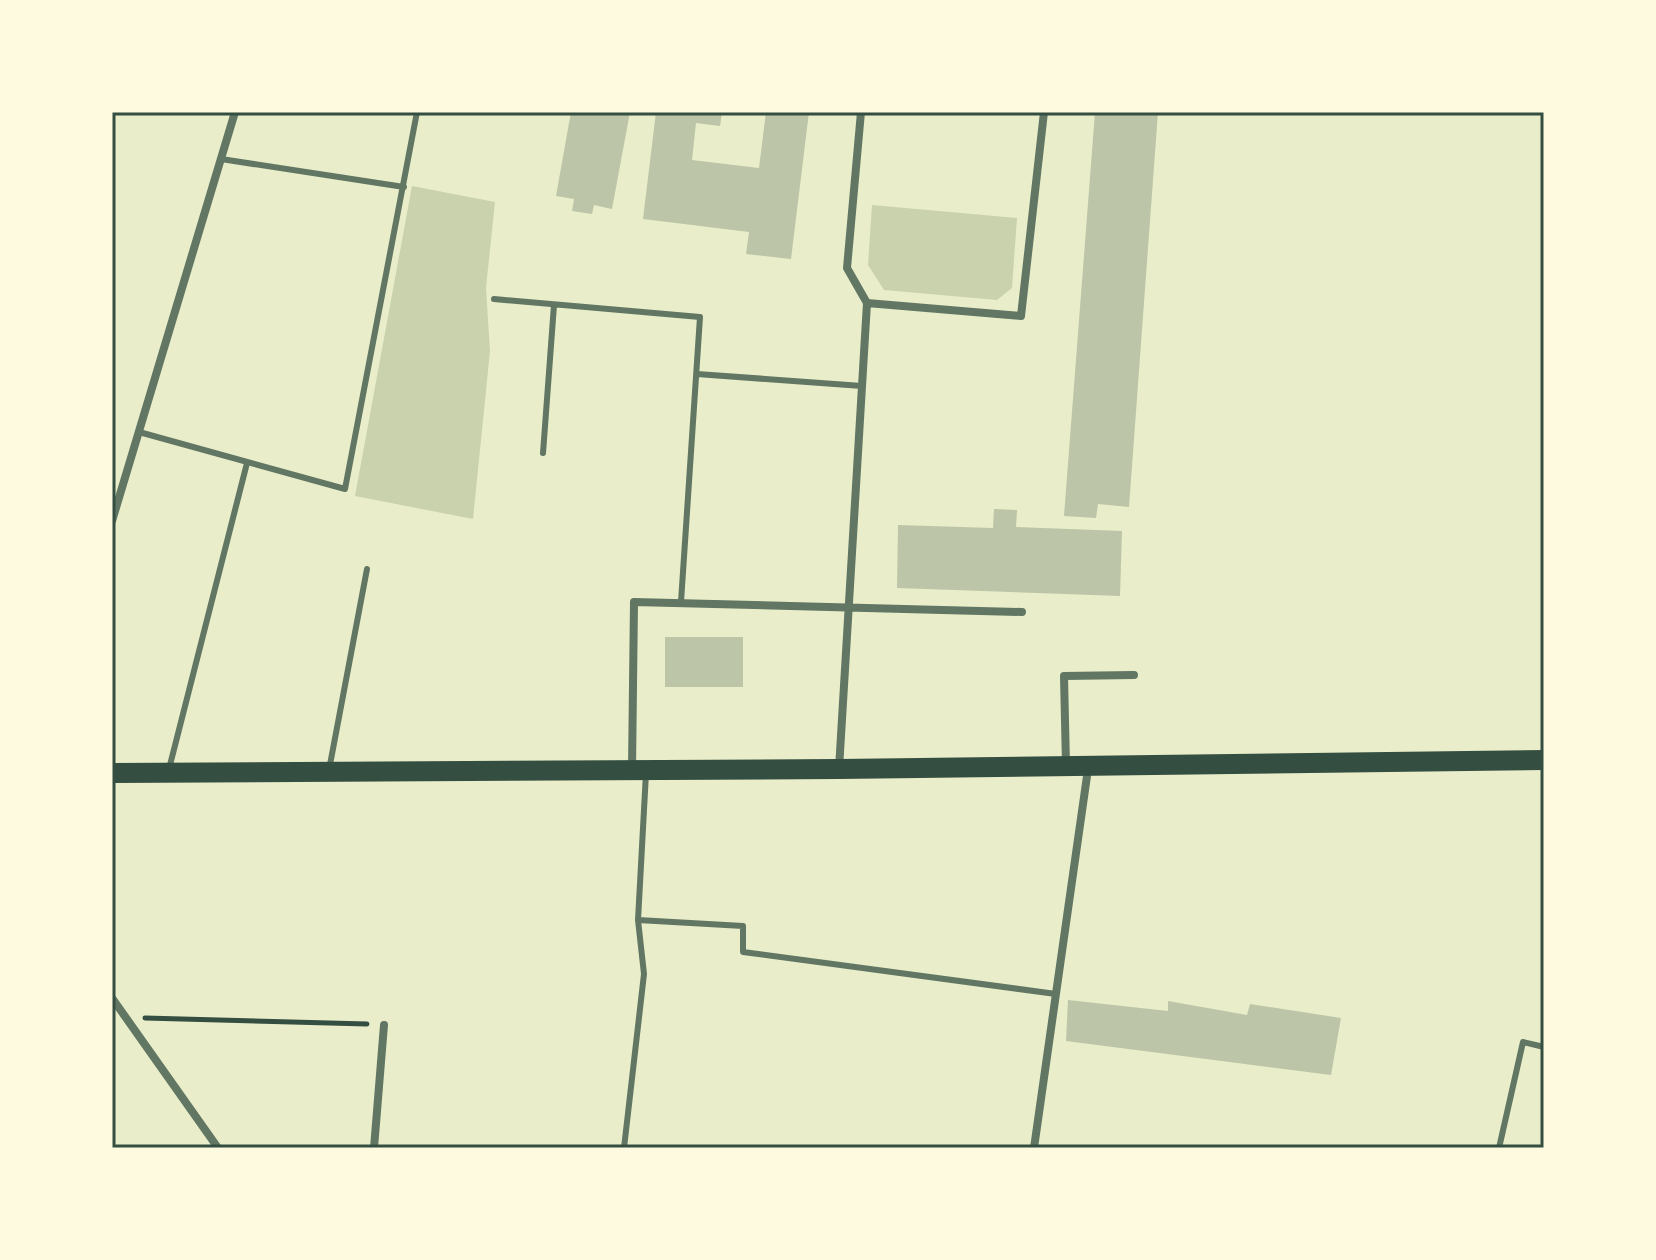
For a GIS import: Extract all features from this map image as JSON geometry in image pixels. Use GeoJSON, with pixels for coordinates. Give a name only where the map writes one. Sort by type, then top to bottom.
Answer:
{"type":"FeatureCollection","features":[{"type":"Feature","properties":{"kind":"highway"},"geometry":{"type":"LineString","coordinates":[[112,773],[328,774],[1544,760]]}},
{"type":"Feature","properties":{"kind":"street"},"geometry":{"type":"LineString","coordinates":[[112,521],[235,112]]}},
{"type":"Feature","properties":{"kind":"street"},"geometry":{"type":"LineString","coordinates":[[839,769],[867,303],[847,268],[861,112]]}},
{"type":"Feature","properties":{"kind":"street"},"geometry":{"type":"LineString","coordinates":[[867,303],[1021,316],[1044,112]]}},
{"type":"Feature","properties":{"kind":"street"},"geometry":{"type":"LineString","coordinates":[[639,770],[634,602],[1022,612]]}},
{"type":"Feature","properties":{"kind":"street"},"geometry":{"type":"LineString","coordinates":[[1066,765],[1064,676],[1134,675]]}},
{"type":"Feature","properties":{"kind":"street"},"geometry":{"type":"LineString","coordinates":[[1034,1148],[1089,765]]}},
{"type":"Feature","properties":{"kind":"street"},"geometry":{"type":"LineString","coordinates":[[112,998],[218,1148]]}},
{"type":"Feature","properties":{"kind":"street"},"geometry":{"type":"LineString","coordinates":[[374,1148],[384,1025]]}},
{"type":"Feature","properties":{"kind":"lane"},"geometry":{"type":"LineString","coordinates":[[139,432],[345,489],[417,112]]}},
{"type":"Feature","properties":{"kind":"lane"},"geometry":{"type":"LineString","coordinates":[[221,159],[404,187]]}},
{"type":"Feature","properties":{"kind":"lane"},"geometry":{"type":"LineString","coordinates":[[494,299],[700,317],[681,602]]}},
{"type":"Feature","properties":{"kind":"lane"},"geometry":{"type":"LineString","coordinates":[[543,453],[554,305]]}},
{"type":"Feature","properties":{"kind":"lane"},"geometry":{"type":"LineString","coordinates":[[697,374],[862,386]]}},
{"type":"Feature","properties":{"kind":"lane"},"geometry":{"type":"LineString","coordinates":[[168,773],[247,463]]}},
{"type":"Feature","properties":{"kind":"lane"},"geometry":{"type":"LineString","coordinates":[[328,774],[367,569]]}},
{"type":"Feature","properties":{"kind":"lane"},"geometry":{"type":"LineString","coordinates":[[624,1148],[644,974],[638,920],[639,770]]}},
{"type":"Feature","properties":{"kind":"lane"},"geometry":{"type":"LineString","coordinates":[[638,920],[743,926],[743,952],[1056,994]]}},
{"type":"Feature","properties":{"kind":"lane"},"geometry":{"type":"LineString","coordinates":[[1499,1148],[1523,1042],[1544,1047]]}},
{"type":"Feature","properties":{"kind":"path"},"geometry":{"type":"LineString","coordinates":[[125,1017],[384,1025]]}},
{"type":"Feature","properties":{"kind":"green space"},"geometry":{"type":"Polygon","coordinates":[[[412,186],[495,202],[486,288],[490,351],[473,519],[355,496],[412,186]]]}},
{"type":"Feature","properties":{"kind":"green space"},"geometry":{"type":"Polygon","coordinates":[[[872,205],[1017,218],[1012,288],[997,300],[884,290],[868,265],[872,205]]]}},
{"type":"Feature","properties":{"kind":"building"},"geometry":{"type":"Polygon","coordinates":[[[571,112],[630,112],[612,209],[594,205],[592,214],[572,211],[574,199],[556,196],[571,112]]]}},
{"type":"Feature","properties":{"kind":"building"},"geometry":{"type":"Polygon","coordinates":[[[656,112],[722,112],[720,126],[696,123],[692,160],[759,168],[766,112],[809,112],[791,259],[746,254],[749,232],[643,219],[656,112]]]}},
{"type":"Feature","properties":{"kind":"building"},"geometry":{"type":"Polygon","coordinates":[[[1095,112],[1158,112],[1129,507],[1098,504],[1096,518],[1064,516],[1095,112]]]}},
{"type":"Feature","properties":{"kind":"building"},"geometry":{"type":"Polygon","coordinates":[[[994,509],[1017,510],[1016,527],[1122,531],[1120,596],[897,588],[898,525],[993,528],[994,509]]]}},
{"type":"Feature","properties":{"kind":"building"},"geometry":{"type":"Polygon","coordinates":[[[665,637],[743,637],[743,687],[665,687],[665,637]]]}},
{"type":"Feature","properties":{"kind":"building"},"geometry":{"type":"Polygon","coordinates":[[[1068,1000],[1168,1011],[1168,1001],[1247,1015],[1250,1004],[1341,1018],[1331,1075],[1066,1041],[1068,1000]]]}}]}
